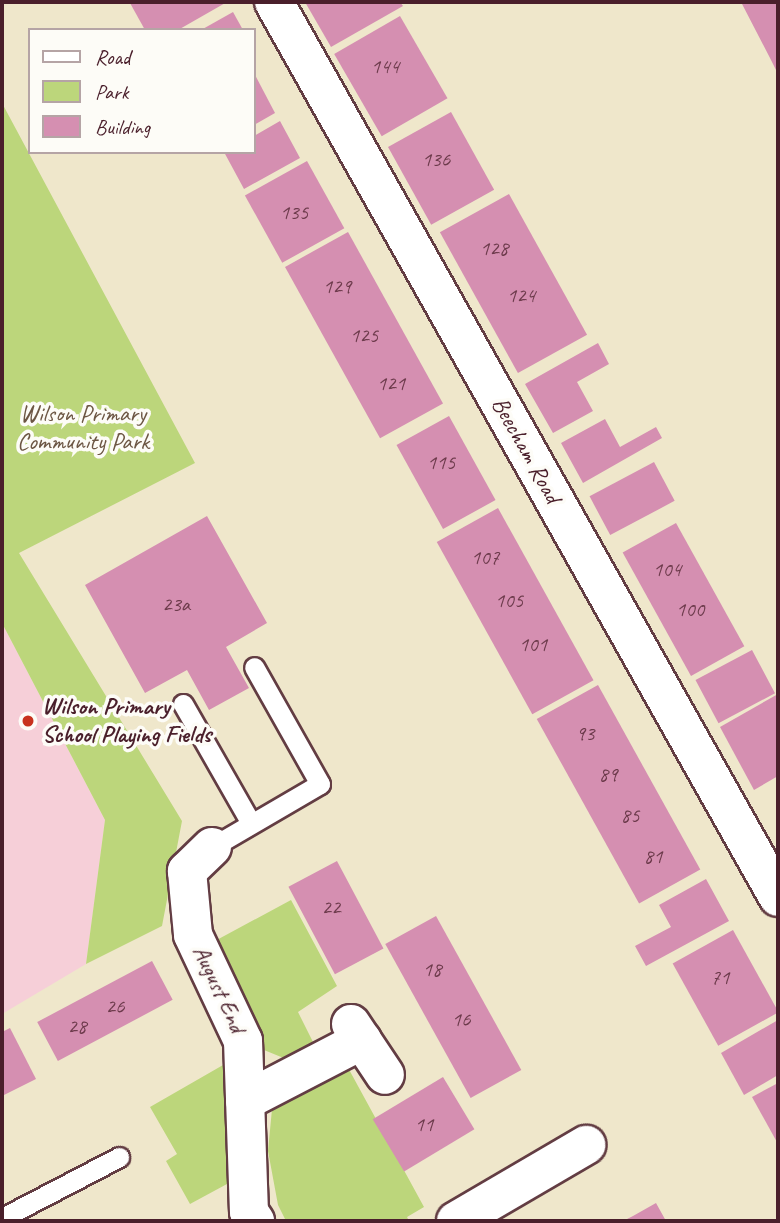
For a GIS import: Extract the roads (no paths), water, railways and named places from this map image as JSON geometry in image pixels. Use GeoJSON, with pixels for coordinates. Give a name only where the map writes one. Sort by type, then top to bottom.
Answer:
{"type":"FeatureCollection","features":[{"type":"Feature","properties":{"kind":"street","name":"Beecham Road"},"geometry":{"type":"LineString","coordinates":[[274,2],[778,897]]}},
{"type":"Feature","properties":{"kind":"street","name":"August End"},"geometry":{"type":"LineString","coordinates":[[212,847],[187,871],[193,935],[243,1041],[243,1218]]}},
{"type":"Feature","properties":{"kind":"street"},"geometry":{"type":"LineString","coordinates":[[245,1101],[357,1032],[384,1075]]}},
{"type":"Feature","properties":{"kind":"street"},"geometry":{"type":"LineString","coordinates":[[457,1221],[586,1145]]}},
{"type":"Feature","properties":{"kind":"lane"},"geometry":{"type":"LineString","coordinates":[[212,847],[320,784],[254,667]]}},
{"type":"Feature","properties":{"kind":"lane"},"geometry":{"type":"LineString","coordinates":[[183,704],[251,823]]}},
{"type":"Feature","properties":{"kind":"lane"},"geometry":{"type":"LineString","coordinates":[[2,1218],[120,1157]]}},
{"type":"Feature","properties":{"kind":"place","name":"Wilson Primary School Playing Fields"},"geometry":{"type":"Point","coordinates":[28,721]}},
{"type":"Feature","properties":{"kind":"park label","name":"Wilson Primary Community Park"},"geometry":{"type":"Point","coordinates":[83,428]}}]}
